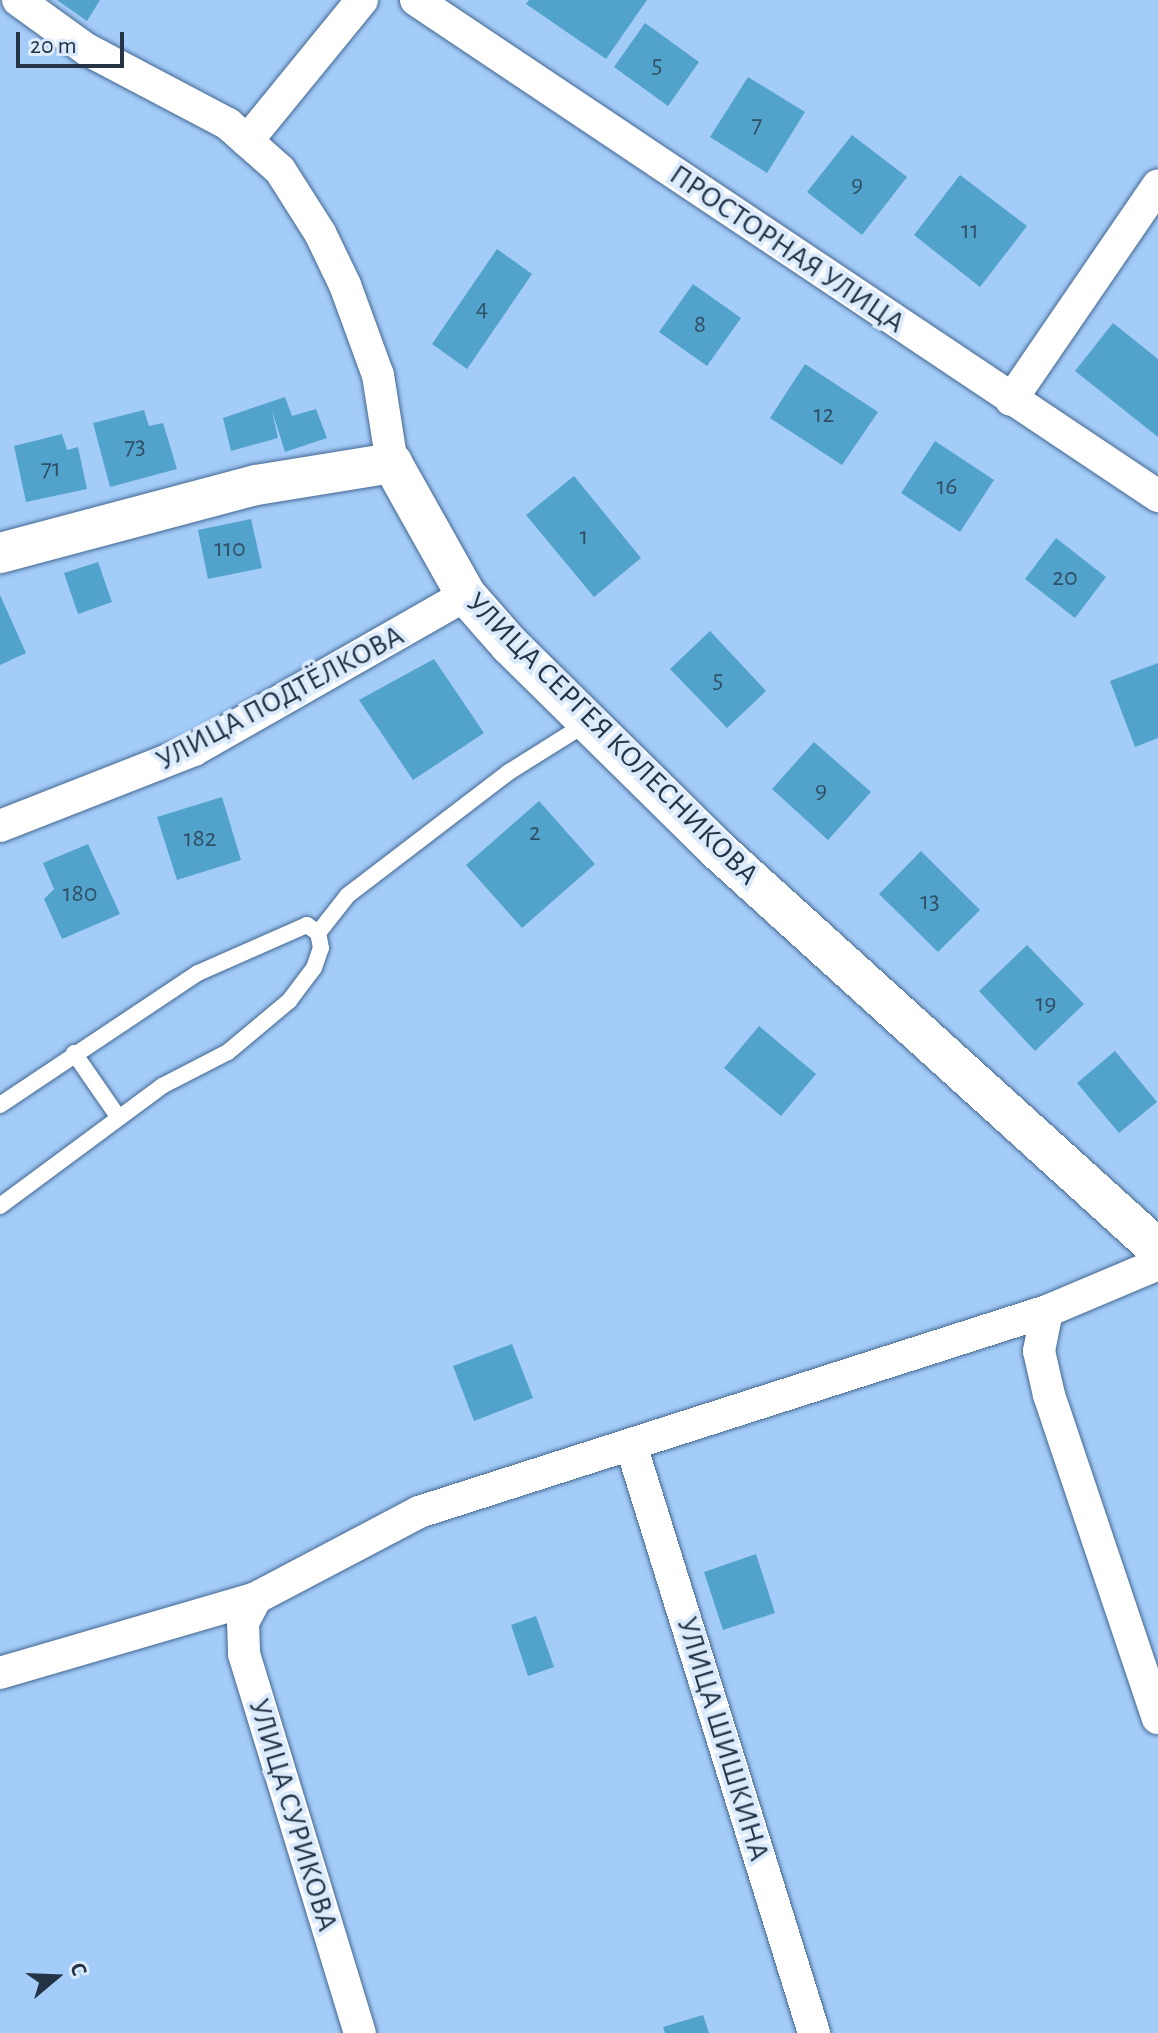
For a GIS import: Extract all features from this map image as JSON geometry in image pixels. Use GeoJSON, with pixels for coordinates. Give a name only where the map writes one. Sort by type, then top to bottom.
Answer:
{"type":"FeatureCollection","features":[{"type":"Feature","properties":{"kind":"street","name":"УЛИЦА СЕРГЕЯ КОЛЕСНИКОВА"},"geometry":{"type":"LineString","coordinates":[[18,0],[86,49],[228,124],[280,170],[320,233],[345,285],[378,375],[392,463],[466,595],[510,645],[592,720],[719,851],[1158,1249]]}},
{"type":"Feature","properties":{"kind":"street"},"geometry":{"type":"LineString","coordinates":[[247,141],[362,0]]}},
{"type":"Feature","properties":{"kind":"street","name":"ПРОСТОРНАЯ УЛИЦА"},"geometry":{"type":"LineString","coordinates":[[416,0],[1158,496]]}},
{"type":"Feature","properties":{"kind":"street"},"geometry":{"type":"LineString","coordinates":[[1011,400],[1158,185]]}},
{"type":"Feature","properties":{"kind":"street"},"geometry":{"type":"LineString","coordinates":[[0,553],[256,485],[392,463]]}},
{"type":"Feature","properties":{"kind":"street","name":"УЛИЦА ПОДТЁЛКОВА"},"geometry":{"type":"LineString","coordinates":[[0,826],[194,750],[466,595]]}},
{"type":"Feature","properties":{"kind":"street"},"geometry":{"type":"LineString","coordinates":[[0,1673],[256,1598],[419,1512],[1047,1311],[1158,1264]]}},
{"type":"Feature","properties":{"kind":"street"},"geometry":{"type":"LineString","coordinates":[[1047,1311],[1039,1351],[1049,1395],[1158,1718]]}},
{"type":"Feature","properties":{"kind":"street","name":"УЛИЦА ШИШКИНА"},"geometry":{"type":"LineString","coordinates":[[631,1445],[814,2033]]}},
{"type":"Feature","properties":{"kind":"street","name":"УЛИЦА СУРИКОВА"},"geometry":{"type":"LineString","coordinates":[[256,1598],[243,1622],[244,1654],[360,2033]]}},
{"type":"Feature","properties":{"kind":"lane"},"geometry":{"type":"LineString","coordinates":[[318,933],[348,895],[509,772],[592,720]]}},
{"type":"Feature","properties":{"kind":"lane"},"geometry":{"type":"LineString","coordinates":[[0,1105],[198,973],[307,925],[318,933],[321,948],[314,968],[289,1001],[228,1052],[162,1086],[0,1206]]}},
{"type":"Feature","properties":{"kind":"lane"},"geometry":{"type":"LineString","coordinates":[[74,1053],[119,1118]]}},
{"type":"Feature","properties":{"kind":"building"},"geometry":{"type":"Polygon","coordinates":[[[57,0],[100,0],[87,21],[57,0]]]}},
{"type":"Feature","properties":{"kind":"building"},"geometry":{"type":"Polygon","coordinates":[[[529,0],[647,0],[606,59],[526,4],[529,0]]]}},
{"type":"Feature","properties":{"kind":"building"},"geometry":{"type":"Polygon","coordinates":[[[645,23],[699,62],[668,106],[614,67],[645,23]]]}},
{"type":"Feature","properties":{"kind":"building"},"geometry":{"type":"Polygon","coordinates":[[[748,77],[805,112],[767,173],[710,137],[748,77]]]}},
{"type":"Feature","properties":{"kind":"building"},"geometry":{"type":"Polygon","coordinates":[[[852,135],[907,177],[862,235],[807,192],[852,135]]]}},
{"type":"Feature","properties":{"kind":"building"},"geometry":{"type":"Polygon","coordinates":[[[960,175],[1027,226],[980,287],[914,235],[960,175]]]}},
{"type":"Feature","properties":{"kind":"building"},"geometry":{"type":"Polygon","coordinates":[[[497,249],[532,274],[467,369],[432,344],[497,249]]]}},
{"type":"Feature","properties":{"kind":"building"},"geometry":{"type":"Polygon","coordinates":[[[693,284],[741,318],[707,366],[659,332],[693,284]]]}},
{"type":"Feature","properties":{"kind":"building"},"geometry":{"type":"Polygon","coordinates":[[[1113,323],[1158,359],[1158,437],[1075,371],[1113,323]]]}},
{"type":"Feature","properties":{"kind":"building"},"geometry":{"type":"Polygon","coordinates":[[[805,364],[878,412],[842,465],[770,418],[805,364]]]}},
{"type":"Feature","properties":{"kind":"building"},"geometry":{"type":"Polygon","coordinates":[[[285,397],[292,416],[316,409],[327,438],[285,452],[272,411],[278,438],[231,451],[223,418],[285,397]]]}},
{"type":"Feature","properties":{"kind":"building"},"geometry":{"type":"Polygon","coordinates":[[[144,410],[149,426],[163,423],[177,469],[110,487],[93,423],[144,410]]]}},
{"type":"Feature","properties":{"kind":"building"},"geometry":{"type":"Polygon","coordinates":[[[62,434],[67,450],[78,447],[87,489],[26,502],[14,446],[62,434]]]}},
{"type":"Feature","properties":{"kind":"building"},"geometry":{"type":"Polygon","coordinates":[[[935,441],[994,480],[960,532],[901,493],[935,441]]]}},
{"type":"Feature","properties":{"kind":"building"},"geometry":{"type":"Polygon","coordinates":[[[574,476],[641,558],[594,597],[526,515],[574,476]]]}},
{"type":"Feature","properties":{"kind":"building"},"geometry":{"type":"Polygon","coordinates":[[[251,519],[262,568],[208,579],[198,530],[251,519]]]}},
{"type":"Feature","properties":{"kind":"building"},"geometry":{"type":"Polygon","coordinates":[[[1056,538],[1106,577],[1075,618],[1025,579],[1056,538]]]}},
{"type":"Feature","properties":{"kind":"building"},"geometry":{"type":"Polygon","coordinates":[[[98,562],[112,602],[78,614],[64,573],[98,562]]]}},
{"type":"Feature","properties":{"kind":"building"},"geometry":{"type":"Polygon","coordinates":[[[0,595],[26,653],[0,665],[0,595]]]}},
{"type":"Feature","properties":{"kind":"building"},"geometry":{"type":"Polygon","coordinates":[[[710,631],[766,691],[727,728],[670,669],[710,631]]]}},
{"type":"Feature","properties":{"kind":"building"},"geometry":{"type":"Polygon","coordinates":[[[434,659],[484,733],[413,780],[359,700],[434,659]]]}},
{"type":"Feature","properties":{"kind":"building"},"geometry":{"type":"Polygon","coordinates":[[[1158,663],[1158,738],[1135,747],[1110,681],[1158,663]]]}},
{"type":"Feature","properties":{"kind":"building"},"geometry":{"type":"Polygon","coordinates":[[[814,742],[871,792],[828,840],[772,789],[814,742]]]}},
{"type":"Feature","properties":{"kind":"building"},"geometry":{"type":"Polygon","coordinates":[[[222,797],[241,860],[177,880],[157,817],[222,797]]]}},
{"type":"Feature","properties":{"kind":"building"},"geometry":{"type":"Polygon","coordinates":[[[539,801],[595,864],[522,928],[466,865],[539,801]]]}},
{"type":"Feature","properties":{"kind":"building"},"geometry":{"type":"Polygon","coordinates":[[[88,844],[120,914],[62,939],[44,899],[54,889],[43,863],[88,844]]]}},
{"type":"Feature","properties":{"kind":"building"},"geometry":{"type":"Polygon","coordinates":[[[921,851],[980,910],[938,952],[879,894],[921,851]]]}},
{"type":"Feature","properties":{"kind":"building"},"geometry":{"type":"Polygon","coordinates":[[[1027,945],[1084,1004],[1035,1051],[979,991],[1027,945]]]}},
{"type":"Feature","properties":{"kind":"building"},"geometry":{"type":"Polygon","coordinates":[[[759,1026],[816,1074],[781,1116],[724,1068],[759,1026]]]}},
{"type":"Feature","properties":{"kind":"building"},"geometry":{"type":"Polygon","coordinates":[[[1115,1051],[1157,1102],[1119,1133],[1077,1083],[1115,1051]]]}},
{"type":"Feature","properties":{"kind":"building"},"geometry":{"type":"Polygon","coordinates":[[[512,1344],[533,1398],[474,1421],[453,1366],[512,1344]]]}},
{"type":"Feature","properties":{"kind":"building"},"geometry":{"type":"Polygon","coordinates":[[[756,1554],[775,1613],[723,1630],[704,1572],[756,1554]]]}},
{"type":"Feature","properties":{"kind":"building"},"geometry":{"type":"Polygon","coordinates":[[[536,1616],[554,1667],[528,1676],[511,1625],[536,1616]]]}},
{"type":"Feature","properties":{"kind":"building"},"geometry":{"type":"Polygon","coordinates":[[[703,2015],[709,2033],[665,2033],[663,2027],[703,2015]]]}}]}
